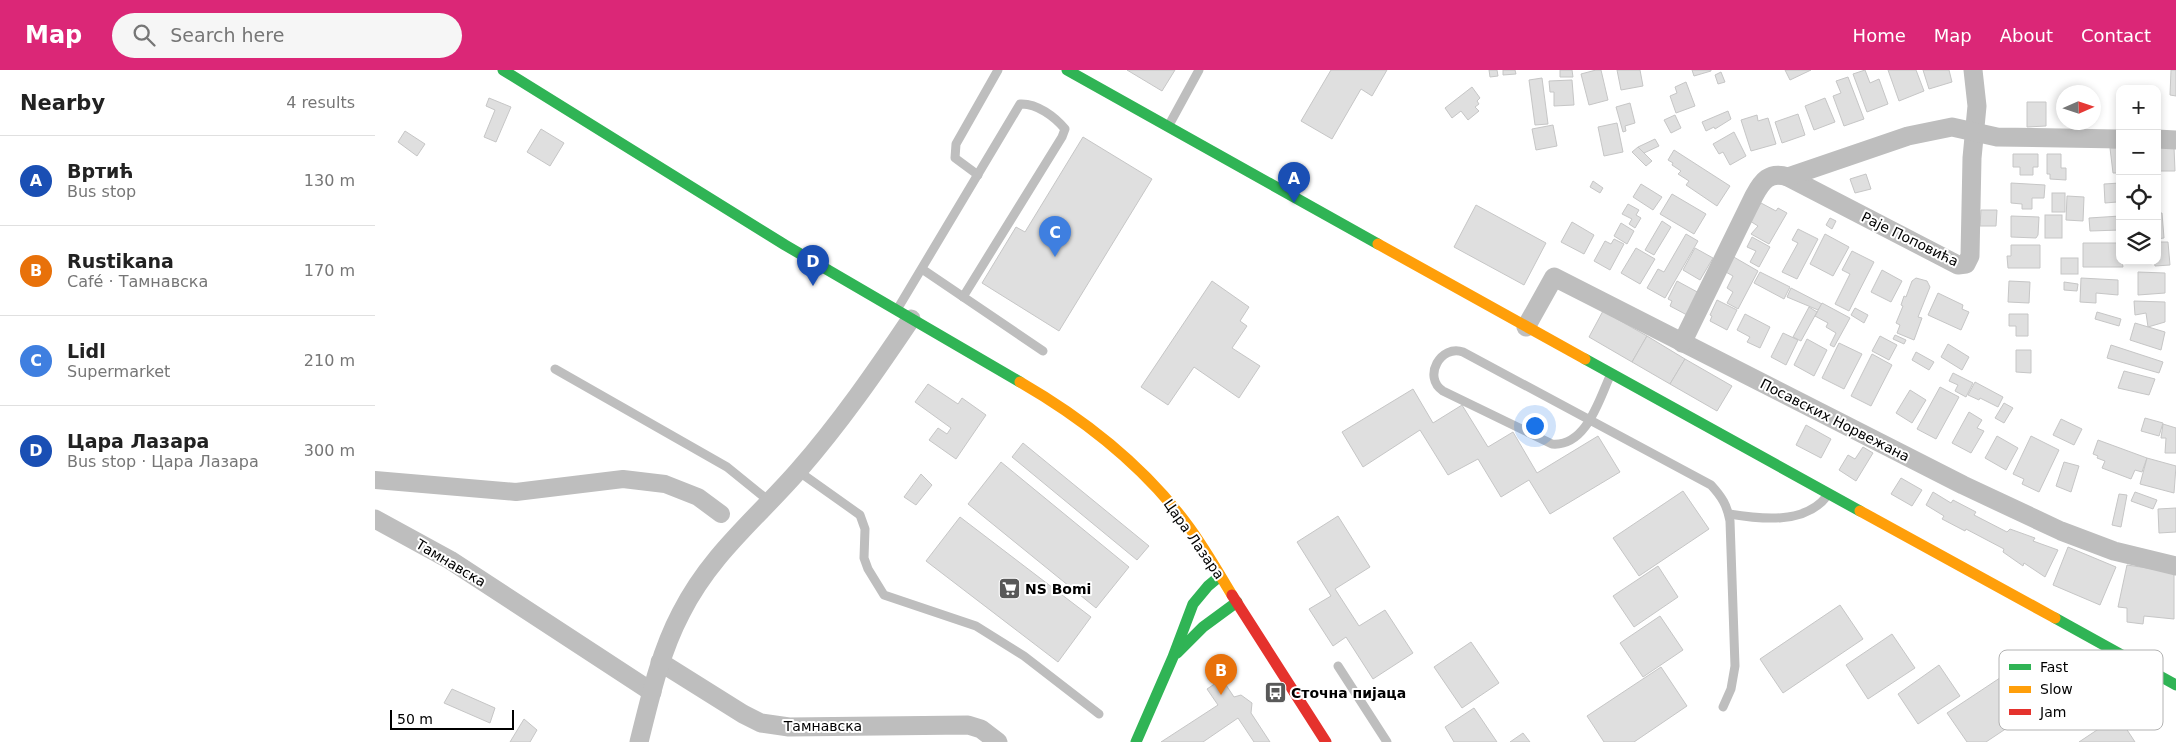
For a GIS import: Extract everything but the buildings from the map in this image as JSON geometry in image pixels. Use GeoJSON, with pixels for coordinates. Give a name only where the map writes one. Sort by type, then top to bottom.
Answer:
{"type":"FeatureCollection","features":[{"type":"Feature","properties":{"kind":"street","name":"Цара Лазара"},"geometry":{"type":"LineString","coordinates":[[503,70],[785,245],[1041,394],[1121,452],[1169,501],[1189,527],[1326,742]]}},
{"type":"Feature","properties":{"kind":"street"},"geometry":{"type":"LineString","coordinates":[[1067,70],[1169,125],[1526,327],[2112,650]]}},
{"type":"Feature","properties":{"kind":"street"},"geometry":{"type":"LineString","coordinates":[[1973,70],[1977,106],[1974,131]]}},
{"type":"Feature","properties":{"kind":"street"},"geometry":{"type":"LineString","coordinates":[[1682,343],[1762,181],[1773,175],[1787,177],[1937,128],[1951,127],[1997,137],[2116,139]]}},
{"type":"Feature","properties":{"kind":"street","name":"Раје Поповића"},"geometry":{"type":"LineString","coordinates":[[1787,177],[1958,265],[1963,265],[1969,261],[1970,256],[1974,131]]}},
{"type":"Feature","properties":{"kind":"street"},"geometry":{"type":"LineString","coordinates":[[2161,139],[2176,140]]}},
{"type":"Feature","properties":{"kind":"street","name":"Посавских Норвежана"},"geometry":{"type":"LineString","coordinates":[[1526,327],[1554,277],[1963,485],[2061,531],[2113,551],[2176,566]]}},
{"type":"Feature","properties":{"kind":"street"},"geometry":{"type":"LineString","coordinates":[[639,742],[660,662],[682,611],[705,574],[734,537],[798,471],[839,422],[904,315]]}},
{"type":"Feature","properties":{"kind":"street","name":"Тамнавска"},"geometry":{"type":"LineString","coordinates":[[375,519],[450,560],[652,692]]}},
{"type":"Feature","properties":{"kind":"street"},"geometry":{"type":"LineString","coordinates":[[1136,742],[1174,656],[1190,607],[1201,592],[1221,576]]}},
{"type":"Feature","properties":{"kind":"street"},"geometry":{"type":"LineString","coordinates":[[1174,656],[1203,627],[1237,602]]}},
{"type":"Feature","properties":{"kind":"street","name":"Тамнавска"},"geometry":{"type":"LineString","coordinates":[[660,662],[743,714],[761,722],[789,727],[968,725],[981,729],[998,742]]}},
{"type":"Feature","properties":{"kind":"street"},"geometry":{"type":"LineString","coordinates":[[2163,678],[2176,685]]}},
{"type":"Feature","properties":{"kind":"lane"},"geometry":{"type":"LineString","coordinates":[[978,175],[955,158],[957,144],[998,70]]}},
{"type":"Feature","properties":{"kind":"lane"},"geometry":{"type":"LineString","coordinates":[[1169,125],[1199,70]]}},
{"type":"Feature","properties":{"kind":"lane"},"geometry":{"type":"LineString","coordinates":[[904,315],[922,269],[1020,104],[1034,106],[1059,123],[1065,130],[963,297]]}},
{"type":"Feature","properties":{"kind":"lane"},"geometry":{"type":"LineString","coordinates":[[922,269],[1043,351]]}},
{"type":"Feature","properties":{"kind":"lane"},"geometry":{"type":"LineString","coordinates":[[1611,374],[1590,419],[1575,437],[1562,443],[1552,444],[1443,391],[1436,387],[1433,382],[1435,368],[1444,354],[1458,350],[1590,419],[1711,485],[1723,499],[1729,514],[1735,666],[1731,689],[1723,707]]}},
{"type":"Feature","properties":{"kind":"lane"},"geometry":{"type":"LineString","coordinates":[[555,369],[727,467],[769,501]]}},
{"type":"Feature","properties":{"kind":"lane"},"geometry":{"type":"LineString","coordinates":[[798,471],[860,515],[865,529],[864,558],[868,569],[884,595],[976,626],[1024,656],[1099,714]]}},
{"type":"Feature","properties":{"kind":"lane"},"geometry":{"type":"LineString","coordinates":[[1729,514],[1761,517],[1798,515],[1817,506],[1829,494]]}},
{"type":"Feature","properties":{"kind":"lane"},"geometry":{"type":"LineString","coordinates":[[1338,666],[1387,742]]}},
{"type":"Feature","properties":{"kind":"waterway"},"geometry":{"type":"LineString","coordinates":[[375,480],[516,492],[623,479],[665,484],[698,497],[721,514]]}},
{"type":"Feature","properties":{"kind":"traffic: fast"},"geometry":{"type":"LineString","coordinates":[[503,70],[785,245],[1020,382]]}},
{"type":"Feature","properties":{"kind":"traffic: fast"},"geometry":{"type":"LineString","coordinates":[[1067,70],[1378,244]]}},
{"type":"Feature","properties":{"kind":"traffic: fast"},"geometry":{"type":"LineString","coordinates":[[1585,359],[1860,511]]}},
{"type":"Feature","properties":{"kind":"traffic: fast"},"geometry":{"type":"LineString","coordinates":[[1136,742],[1173,657],[1193,604],[1208,586],[1220,576]]}},
{"type":"Feature","properties":{"kind":"traffic: fast"},"geometry":{"type":"LineString","coordinates":[[1177,653],[1203,627],[1237,602]]}},
{"type":"Feature","properties":{"kind":"traffic: fast"},"geometry":{"type":"LineString","coordinates":[[2055,618],[2113,650]]}},
{"type":"Feature","properties":{"kind":"traffic: fast"},"geometry":{"type":"LineString","coordinates":[[2163,678],[2176,685]]}},
{"type":"Feature","properties":{"kind":"traffic: slow"},"geometry":{"type":"LineString","coordinates":[[1378,244],[1585,359]]}},
{"type":"Feature","properties":{"kind":"traffic: slow"},"geometry":{"type":"LineString","coordinates":[[1020,382],[1090,428],[1153,484],[1189,527],[1232,595]]}},
{"type":"Feature","properties":{"kind":"traffic: slow"},"geometry":{"type":"LineString","coordinates":[[1860,511],[2055,618]]}},
{"type":"Feature","properties":{"kind":"traffic: jam"},"geometry":{"type":"LineString","coordinates":[[1232,595],[1326,742]]}},
{"type":"Feature","properties":{"kind":"place","name":"Вртић"},"geometry":{"type":"Point","coordinates":[1294,203]}},
{"type":"Feature","properties":{"kind":"place","name":"Lidl"},"geometry":{"type":"Point","coordinates":[1055,257]}},
{"type":"Feature","properties":{"kind":"place","name":"Цара Лазара"},"geometry":{"type":"Point","coordinates":[813,286]}},
{"type":"Feature","properties":{"kind":"place","name":"NS Bomi"},"geometry":{"type":"Point","coordinates":[1009,589]}},
{"type":"Feature","properties":{"kind":"place","name":"Сточна пијаца"},"geometry":{"type":"Point","coordinates":[1275,693]}},
{"type":"Feature","properties":{"kind":"place","name":"Rustikana"},"geometry":{"type":"Point","coordinates":[1221,695]}}]}
